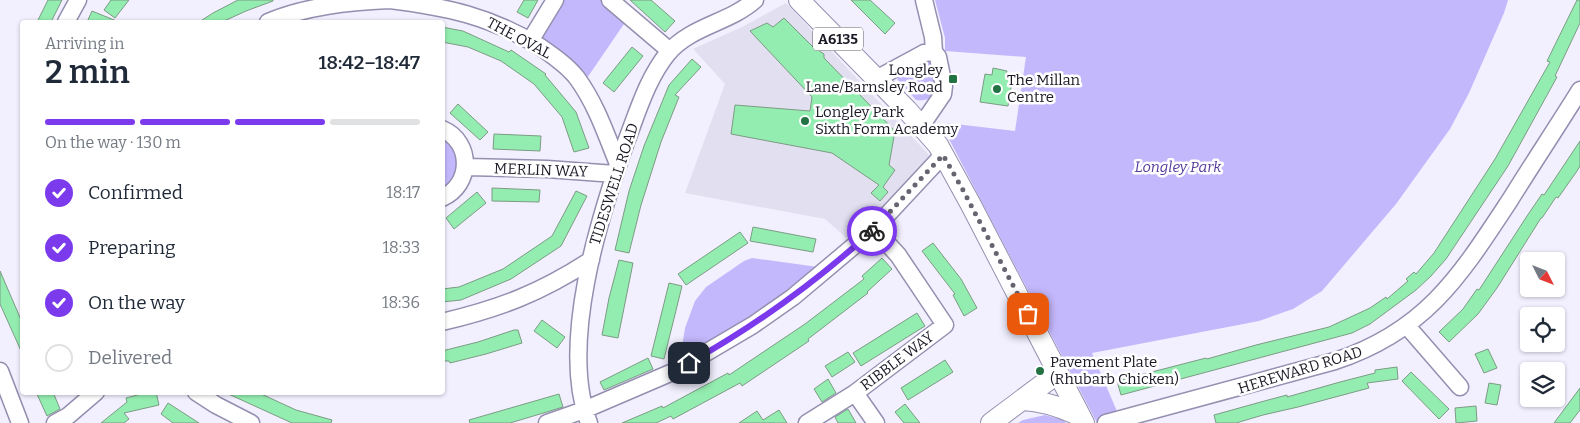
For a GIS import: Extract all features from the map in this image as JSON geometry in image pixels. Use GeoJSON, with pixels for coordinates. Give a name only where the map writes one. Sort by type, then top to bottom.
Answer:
{"type":"FeatureCollection","features":[{"type":"Feature","properties":{"kind":"main road","name":"A6135"},"geometry":{"type":"LineString","coordinates":[[799,0],[938,145],[980,221],[1082,420]]}},
{"type":"Feature","properties":{"kind":"main road"},"geometry":{"type":"LineString","coordinates":[[991,423],[1058,373]]}},
{"type":"Feature","properties":{"kind":"main road"},"geometry":{"type":"LineString","coordinates":[[1023,400],[1049,403],[1063,408],[1082,420]]}},
{"type":"Feature","properties":{"kind":"street"},"geometry":{"type":"LineString","coordinates":[[67,20],[78,0]]}},
{"type":"Feature","properties":{"kind":"street","name":"THE OVAL"},"geometry":{"type":"LineString","coordinates":[[275,20],[317,8],[355,1],[390,0],[460,11],[494,22],[553,55],[576,76],[591,100],[617,169]]}},
{"type":"Feature","properties":{"kind":"street"},"geometry":{"type":"LineString","coordinates":[[530,41],[555,0]]}},
{"type":"Feature","properties":{"kind":"street"},"geometry":{"type":"LineString","coordinates":[[610,0],[670,51]]}},
{"type":"Feature","properties":{"kind":"street","name":"TIDESWELL ROAD"},"geometry":{"type":"LineString","coordinates":[[587,416],[580,383],[578,358],[582,311],[591,260],[617,169],[645,90],[656,70],[670,51],[695,31],[736,13],[755,0]]}},
{"type":"Feature","properties":{"kind":"street"},"geometry":{"type":"LineString","coordinates":[[921,126],[943,94],[938,57],[934,52],[933,37],[924,0]]}},
{"type":"Feature","properties":{"kind":"street"},"geometry":{"type":"LineString","coordinates":[[876,79],[924,53],[934,52]]}},
{"type":"Feature","properties":{"kind":"street","name":"HEREWARD ROAD"},"geometry":{"type":"LineString","coordinates":[[1106,423],[1336,362],[1377,345],[1408,326],[1443,294],[1470,260],[1580,90]]}},
{"type":"Feature","properties":{"kind":"street"},"geometry":{"type":"LineString","coordinates":[[445,131],[456,138],[464,151],[466,167],[456,189],[445,196]]}},
{"type":"Feature","properties":{"kind":"street"},"geometry":{"type":"LineString","coordinates":[[547,423],[587,416],[676,371],[753,325],[793,297],[874,229],[943,155]]}},
{"type":"Feature","properties":{"kind":"street","name":"MERLIN WAY"},"geometry":{"type":"LineString","coordinates":[[466,167],[617,169]]}},
{"type":"Feature","properties":{"kind":"street","name":"RIBBLE WAY"},"geometry":{"type":"LineString","coordinates":[[874,229],[898,255],[945,325],[855,393],[876,423]]}},
{"type":"Feature","properties":{"kind":"street"},"geometry":{"type":"LineString","coordinates":[[445,321],[484,312],[529,295],[560,280],[591,260]]}},
{"type":"Feature","properties":{"kind":"street"},"geometry":{"type":"LineString","coordinates":[[1408,326],[1460,387]]}},
{"type":"Feature","properties":{"kind":"street"},"geometry":{"type":"LineString","coordinates":[[0,371],[20,423]]}},
{"type":"Feature","properties":{"kind":"street"},"geometry":{"type":"LineString","coordinates":[[808,423],[855,393]]}},
{"type":"Feature","properties":{"kind":"street"},"geometry":{"type":"LineString","coordinates":[[55,423],[68,416],[92,395]]}},
{"type":"Feature","properties":{"kind":"street"},"geometry":{"type":"LineString","coordinates":[[201,395],[251,423]]}},
{"type":"Feature","properties":{"kind":"shaded area","name":"Longley Park Sixth Form Academy"},"geometry":{"type":"Polygon","coordinates":[[[786,3],[931,157],[852,243],[825,219],[685,193],[725,84],[693,49],[742,27],[786,3]]]}},
{"type":"Feature","properties":{"kind":"green space"},"geometry":{"type":"Polygon","coordinates":[[[560,0],[603,0],[626,21],[585,81],[539,37],[560,0]]]}},
{"type":"Feature","properties":{"kind":"green space","name":"Longley Park"},"geometry":{"type":"Polygon","coordinates":[[[935,0],[1508,0],[1469,93],[1450,129],[1396,204],[1322,291],[1293,309],[1259,321],[1092,353],[1122,423],[1097,423],[949,139],[947,123],[1015,131],[1026,57],[945,51],[945,38],[935,0]]]}},
{"type":"Feature","properties":{"kind":"green space"},"geometry":{"type":"Polygon","coordinates":[[[928,58],[931,61],[936,90],[928,99],[916,100],[897,79],[901,73],[928,58]]]}},
{"type":"Feature","properties":{"kind":"green space"},"geometry":{"type":"Polygon","coordinates":[[[445,140],[459,151],[460,157],[457,172],[445,188],[445,140]]]}},
{"type":"Feature","properties":{"kind":"green space"},"geometry":{"type":"Polygon","coordinates":[[[752,258],[818,267],[772,305],[680,360],[685,328],[695,301],[706,287],[744,261],[752,258]]]}},
{"type":"Feature","properties":{"kind":"green space"},"geometry":{"type":"Polygon","coordinates":[[[1045,415],[1063,420],[1066,423],[1018,423],[1023,420],[1045,415]]]}},
{"type":"Feature","properties":{"kind":"building"},"geometry":{"type":"Polygon","coordinates":[[[48,0],[62,0],[52,20],[38,20],[48,0]]]}},
{"type":"Feature","properties":{"kind":"building"},"geometry":{"type":"Polygon","coordinates":[[[111,0],[129,0],[115,18],[104,10],[111,0]]]}},
{"type":"Feature","properties":{"kind":"building"},"geometry":{"type":"Polygon","coordinates":[[[238,0],[273,0],[226,20],[202,20],[238,0]]]}},
{"type":"Feature","properties":{"kind":"building"},"geometry":{"type":"Polygon","coordinates":[[[524,0],[538,0],[528,18],[517,12],[524,0]]]}},
{"type":"Feature","properties":{"kind":"building"},"geometry":{"type":"Polygon","coordinates":[[[630,0],[651,0],[675,21],[665,32],[630,0]]]}},
{"type":"Feature","properties":{"kind":"building"},"geometry":{"type":"Polygon","coordinates":[[[851,0],[870,0],[895,23],[885,34],[851,0]]]}},
{"type":"Feature","properties":{"kind":"building"},"geometry":{"type":"Polygon","coordinates":[[[1577,0],[1580,0],[1580,23],[1555,76],[1557,77],[1508,166],[1446,259],[1416,290],[1370,324],[1352,333],[1121,395],[1117,381],[1329,327],[1370,308],[1386,297],[1387,299],[1408,281],[1406,279],[1414,272],[1416,274],[1434,253],[1495,159],[1550,62],[1547,61],[1577,0]]]}},
{"type":"Feature","properties":{"kind":"building"},"geometry":{"type":"Polygon","coordinates":[[[92,11],[114,20],[88,20],[92,11]]]}},
{"type":"Feature","properties":{"kind":"building"},"geometry":{"type":"Polygon","coordinates":[[[784,18],[813,47],[824,54],[824,58],[895,131],[889,165],[895,170],[883,187],[888,192],[880,201],[871,193],[879,185],[832,153],[731,134],[735,105],[810,111],[812,97],[750,31],[767,23],[773,27],[784,18]]]}},
{"type":"Feature","properties":{"kind":"building"},"geometry":{"type":"Polygon","coordinates":[[[445,28],[463,31],[509,52],[511,50],[546,74],[576,112],[589,148],[574,152],[562,117],[534,84],[501,61],[468,47],[445,43],[445,28]]]}},
{"type":"Feature","properties":{"kind":"building"},"geometry":{"type":"Polygon","coordinates":[[[632,47],[643,56],[614,92],[603,83],[632,47]]]}},
{"type":"Feature","properties":{"kind":"building"},"geometry":{"type":"Polygon","coordinates":[[[692,59],[701,67],[675,95],[679,97],[661,142],[641,205],[629,253],[615,250],[629,191],[644,146],[669,85],[692,59]]]}},
{"type":"Feature","properties":{"kind":"building","name":"The Millan Centre"},"geometry":{"type":"Polygon","coordinates":[[[993,68],[1007,71],[1006,74],[1013,76],[1008,106],[980,102],[985,74],[992,75],[993,68]]]}},
{"type":"Feature","properties":{"kind":"building"},"geometry":{"type":"Polygon","coordinates":[[[458,104],[488,132],[480,140],[450,113],[458,104]]]}},
{"type":"Feature","properties":{"kind":"building"},"geometry":{"type":"Polygon","coordinates":[[[494,134],[541,136],[540,151],[493,149],[494,134]]]}},
{"type":"Feature","properties":{"kind":"building"},"geometry":{"type":"Polygon","coordinates":[[[1580,141],[1580,166],[1577,171],[1541,218],[1497,288],[1478,314],[1449,342],[1439,332],[1463,309],[1477,289],[1479,290],[1527,216],[1542,194],[1544,195],[1580,141]]]}},
{"type":"Feature","properties":{"kind":"building"},"geometry":{"type":"Polygon","coordinates":[[[492,188],[540,190],[539,202],[492,201],[492,188]]]}},
{"type":"Feature","properties":{"kind":"building"},"geometry":{"type":"Polygon","coordinates":[[[576,191],[587,196],[561,246],[511,279],[461,300],[445,302],[445,289],[459,287],[503,269],[552,236],[576,191]]]}},
{"type":"Feature","properties":{"kind":"building"},"geometry":{"type":"Polygon","coordinates":[[[477,192],[486,203],[454,229],[446,218],[477,192]]]}},
{"type":"Feature","properties":{"kind":"building"},"geometry":{"type":"Polygon","coordinates":[[[753,227],[816,239],[813,252],[750,241],[753,227]]]}},
{"type":"Feature","properties":{"kind":"building"},"geometry":{"type":"Polygon","coordinates":[[[740,232],[748,243],[686,285],[678,274],[740,232]]]}},
{"type":"Feature","properties":{"kind":"building"},"geometry":{"type":"Polygon","coordinates":[[[933,243],[961,279],[977,308],[964,316],[953,295],[955,294],[922,251],[933,243]]]}},
{"type":"Feature","properties":{"kind":"building"},"geometry":{"type":"Polygon","coordinates":[[[882,258],[892,269],[868,293],[808,339],[809,341],[742,386],[740,383],[673,419],[671,416],[656,423],[622,423],[662,406],[663,408],[728,373],[729,375],[805,324],[864,279],[862,276],[882,258]]]}},
{"type":"Feature","properties":{"kind":"building"},"geometry":{"type":"Polygon","coordinates":[[[619,260],[633,263],[618,338],[602,335],[619,260]]]}},
{"type":"Feature","properties":{"kind":"building"},"geometry":{"type":"Polygon","coordinates":[[[0,271],[20,317],[20,349],[0,304],[0,271]]]}},
{"type":"Feature","properties":{"kind":"building"},"geometry":{"type":"Polygon","coordinates":[[[669,283],[682,286],[664,359],[651,356],[669,283]]]}},
{"type":"Feature","properties":{"kind":"building"},"geometry":{"type":"Polygon","coordinates":[[[917,313],[925,326],[861,366],[853,353],[917,313]]]}},
{"type":"Feature","properties":{"kind":"building"},"geometry":{"type":"Polygon","coordinates":[[[542,320],[565,337],[557,348],[534,331],[542,320]]]}},
{"type":"Feature","properties":{"kind":"building"},"geometry":{"type":"Polygon","coordinates":[[[518,330],[522,343],[450,363],[445,361],[445,350],[518,330]]]}},
{"type":"Feature","properties":{"kind":"building"},"geometry":{"type":"Polygon","coordinates":[[[1488,349],[1497,368],[1484,373],[1475,354],[1488,349]]]}},
{"type":"Feature","properties":{"kind":"building"},"geometry":{"type":"Polygon","coordinates":[[[848,352],[855,362],[832,377],[825,366],[848,352]]]}},
{"type":"Feature","properties":{"kind":"building"},"geometry":{"type":"Polygon","coordinates":[[[648,358],[653,369],[604,390],[600,382],[648,358]]]}},
{"type":"Feature","properties":{"kind":"building"},"geometry":{"type":"Polygon","coordinates":[[[945,360],[953,372],[908,400],[901,388],[945,360]]]}},
{"type":"Feature","properties":{"kind":"building"},"geometry":{"type":"Polygon","coordinates":[[[1397,367],[1398,379],[1367,383],[1369,388],[1236,423],[1216,423],[1214,415],[1375,373],[1375,370],[1397,367]]]}},
{"type":"Feature","properties":{"kind":"building"},"geometry":{"type":"Polygon","coordinates":[[[1411,372],[1449,409],[1439,419],[1402,381],[1411,372]]]}},
{"type":"Feature","properties":{"kind":"building"},"geometry":{"type":"Polygon","coordinates":[[[828,379],[836,393],[822,402],[814,389],[828,379]]]}},
{"type":"Feature","properties":{"kind":"building"},"geometry":{"type":"Polygon","coordinates":[[[1489,383],[1501,385],[1497,405],[1485,403],[1489,383]]]}},
{"type":"Feature","properties":{"kind":"building"},"geometry":{"type":"Polygon","coordinates":[[[1580,388],[1580,410],[1570,423],[1554,423],[1580,388]]]}},
{"type":"Feature","properties":{"kind":"building"},"geometry":{"type":"Polygon","coordinates":[[[559,394],[563,407],[510,423],[470,423],[469,420],[559,394]]]}},
{"type":"Feature","properties":{"kind":"building"},"geometry":{"type":"Polygon","coordinates":[[[37,395],[54,395],[60,409],[47,416],[37,395]]]}},
{"type":"Feature","properties":{"kind":"building"},"geometry":{"type":"Polygon","coordinates":[[[138,395],[157,395],[159,405],[124,413],[129,419],[124,423],[101,423],[127,402],[126,398],[138,395]]]}},
{"type":"Feature","properties":{"kind":"building"},"geometry":{"type":"Polygon","coordinates":[[[231,395],[264,395],[296,410],[332,420],[331,423],[292,423],[231,395]]]}},
{"type":"Feature","properties":{"kind":"building"},"geometry":{"type":"Polygon","coordinates":[[[168,403],[199,423],[173,423],[161,414],[168,403]]]}},
{"type":"Feature","properties":{"kind":"building"},"geometry":{"type":"Polygon","coordinates":[[[905,404],[920,423],[904,423],[895,412],[905,404]]]}},
{"type":"Feature","properties":{"kind":"building"},"geometry":{"type":"Polygon","coordinates":[[[1476,406],[1477,421],[1456,423],[1455,408],[1476,406]]]}},
{"type":"Feature","properties":{"kind":"building"},"geometry":{"type":"Polygon","coordinates":[[[848,409],[856,423],[838,423],[835,417],[848,409]]]}},
{"type":"Feature","properties":{"kind":"building"},"geometry":{"type":"Polygon","coordinates":[[[779,410],[787,423],[739,423],[757,411],[763,420],[779,410]]]}},
{"type":"Feature","properties":{"kind":"way so far"},"geometry":{"type":"LineString","coordinates":[[872,231],[943,155],[1028,314]]}},
{"type":"Feature","properties":{"kind":"place","name":"Longley Lane/Barnsley Road"},"geometry":{"type":"Point","coordinates":[953,79]}},
{"type":"Feature","properties":{"kind":"place","name":"The Millan Centre"},"geometry":{"type":"Point","coordinates":[997,89]}},
{"type":"Feature","properties":{"kind":"place","name":"Longley Park Sixth Form Academy"},"geometry":{"type":"Point","coordinates":[805,121]}},
{"type":"Feature","properties":{"kind":"place","name":"Pavement Plate (Rhubarb Chicken)"},"geometry":{"type":"Point","coordinates":[1040,371]}},
{"type":"Feature","properties":{"kind":"route"},"geometry":{"type":"LineString","coordinates":[[689,363],[717,348],[793,297],[872,231]]}}]}
